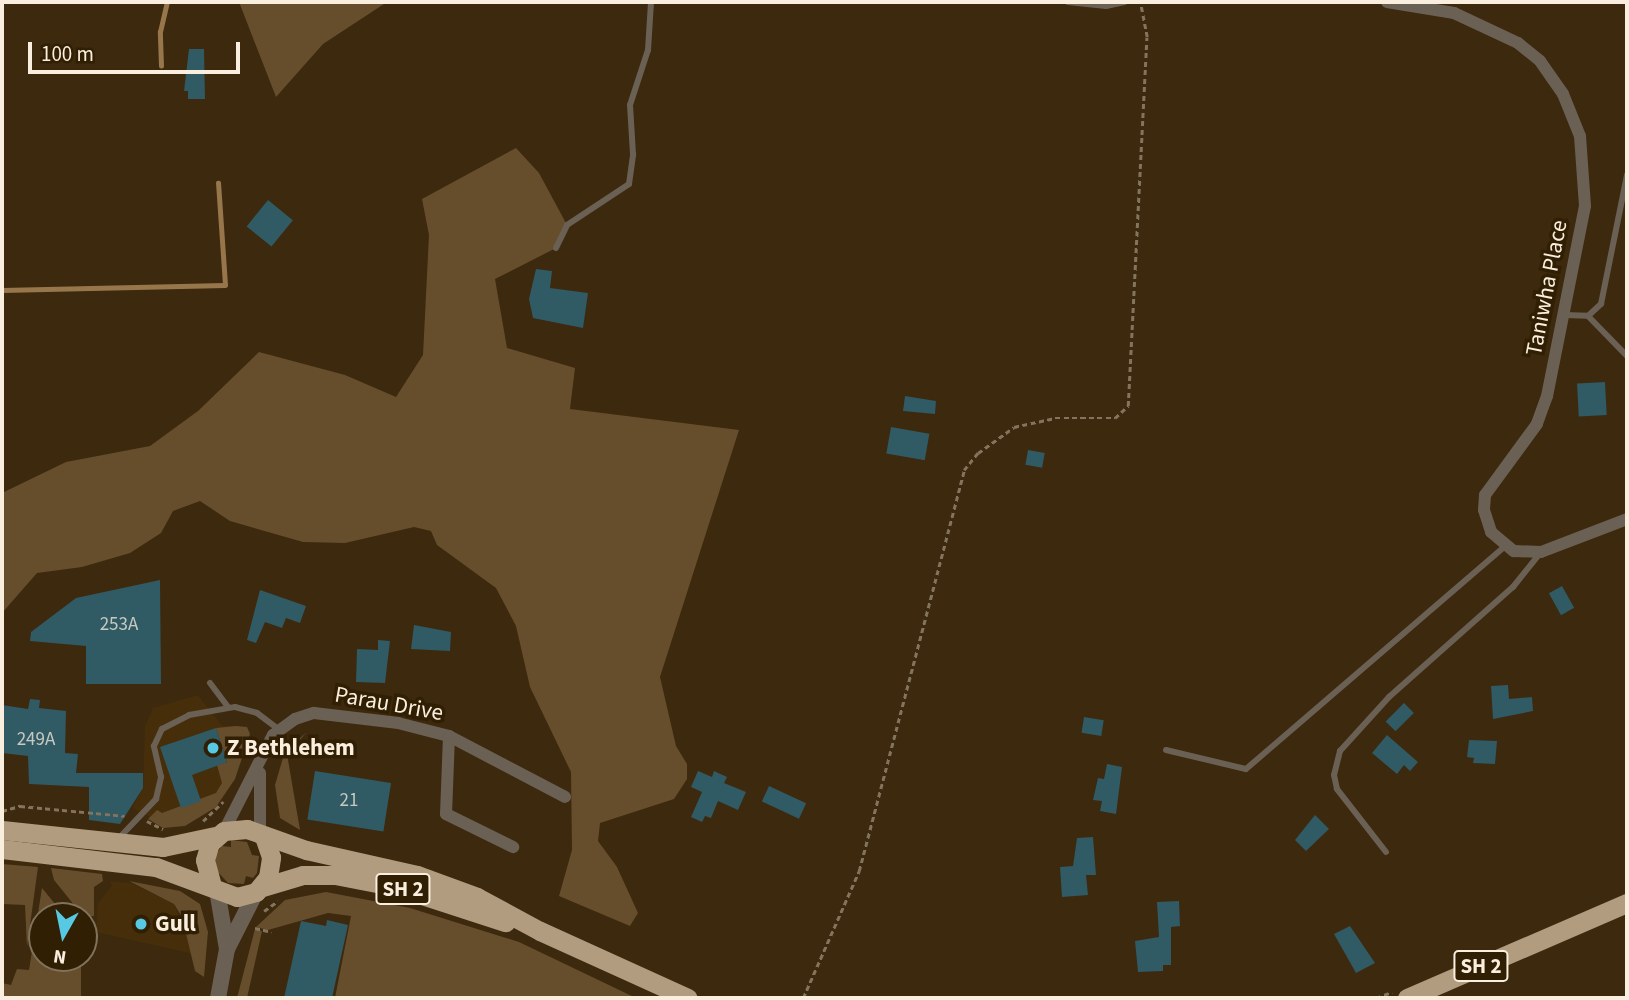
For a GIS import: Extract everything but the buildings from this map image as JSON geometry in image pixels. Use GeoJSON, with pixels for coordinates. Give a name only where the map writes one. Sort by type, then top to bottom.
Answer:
{"type":"FeatureCollection","features":[{"type":"Feature","properties":{"kind":"highway","name":"SH 2"},"geometry":{"type":"LineString","coordinates":[[2,830],[117,840],[163,847],[234,828],[416,874],[488,902],[540,931],[688,998]]}},
{"type":"Feature","properties":{"kind":"highway"},"geometry":{"type":"LineString","coordinates":[[214,888],[205,860],[219,833]]}},
{"type":"Feature","properties":{"kind":"highway"},"geometry":{"type":"LineString","coordinates":[[260,889],[271,857],[262,836]]}},
{"type":"Feature","properties":{"kind":"highway","name":"SH 2"},"geometry":{"type":"LineString","coordinates":[[2,849],[134,863],[182,873],[237,897],[303,875],[358,879],[540,931]]}},
{"type":"Feature","properties":{"kind":"highway","name":"SH 2"},"geometry":{"type":"LineString","coordinates":[[1407,998],[1627,903]]}},
{"type":"Feature","properties":{"kind":"street","name":"Taniwha Place"},"geometry":{"type":"LineString","coordinates":[[1387,2],[1454,13],[1518,43],[1540,61],[1573,112],[1584,158],[1585,206],[1564,315],[1537,424],[1485,495],[1486,521],[1505,546]]}},
{"type":"Feature","properties":{"kind":"street"},"geometry":{"type":"LineString","coordinates":[[1505,546],[1541,552],[1627,519]]}},
{"type":"Feature","properties":{"kind":"street","name":"Parau Drive"},"geometry":{"type":"LineString","coordinates":[[278,729],[300,716],[324,713],[449,736],[565,797]]}},
{"type":"Feature","properties":{"kind":"street"},"geometry":{"type":"LineString","coordinates":[[219,833],[260,765],[278,729]]}},
{"type":"Feature","properties":{"kind":"street"},"geometry":{"type":"LineString","coordinates":[[449,736],[446,814],[513,847]]}},
{"type":"Feature","properties":{"kind":"street"},"geometry":{"type":"LineString","coordinates":[[260,765],[262,836]]}},
{"type":"Feature","properties":{"kind":"street"},"geometry":{"type":"LineString","coordinates":[[214,888],[227,949]]}},
{"type":"Feature","properties":{"kind":"street"},"geometry":{"type":"LineString","coordinates":[[218,998],[227,949],[260,889]]}},
{"type":"Feature","properties":{"kind":"lane"},"geometry":{"type":"LineString","coordinates":[[555,248],[567,225],[629,184],[633,154],[630,105],[649,50],[651,2]]}},
{"type":"Feature","properties":{"kind":"lane"},"geometry":{"type":"LineString","coordinates":[[1068,2],[1106,6],[1125,2]]}},
{"type":"Feature","properties":{"kind":"lane"},"geometry":{"type":"LineString","coordinates":[[1588,316],[1601,304],[1627,176]]}},
{"type":"Feature","properties":{"kind":"lane"},"geometry":{"type":"LineString","coordinates":[[1564,315],[1588,316],[1627,356]]}},
{"type":"Feature","properties":{"kind":"lane"},"geometry":{"type":"LineString","coordinates":[[1166,751],[1247,769],[1505,546]]}},
{"type":"Feature","properties":{"kind":"lane"},"geometry":{"type":"LineString","coordinates":[[1386,852],[1337,789],[1334,775],[1340,751],[1388,697],[1513,587],[1541,552]]}},
{"type":"Feature","properties":{"kind":"lane"},"geometry":{"type":"LineString","coordinates":[[210,683],[228,708]]}},
{"type":"Feature","properties":{"kind":"lane"},"geometry":{"type":"LineString","coordinates":[[117,840],[156,799],[161,777],[154,746],[162,729],[189,715],[228,708],[257,713],[278,729]]}},
{"type":"Feature","properties":{"kind":"path"},"geometry":{"type":"LineString","coordinates":[[803,998],[859,871],[964,471],[995,438],[1014,428],[1055,418],[1115,418],[1128,406],[1147,37],[1140,2]]}},
{"type":"Feature","properties":{"kind":"path"},"geometry":{"type":"LineString","coordinates":[[195,824],[226,798]]}},
{"type":"Feature","properties":{"kind":"path"},"geometry":{"type":"LineString","coordinates":[[2,811],[20,806],[116,818],[128,815]]}},
{"type":"Feature","properties":{"kind":"path"},"geometry":{"type":"LineString","coordinates":[[146,821],[173,830]]}},
{"type":"Feature","properties":{"kind":"path"},"geometry":{"type":"LineString","coordinates":[[272,932],[252,927],[281,899]]}},
{"type":"Feature","properties":{"kind":"shaded area"},"geometry":{"type":"Polygon","coordinates":[[[239,2],[387,2],[323,44],[276,97],[239,2]]]}},
{"type":"Feature","properties":{"kind":"shaded area"},"geometry":{"type":"Polygon","coordinates":[[[516,148],[539,173],[567,225],[556,248],[495,279],[507,348],[575,368],[570,409],[739,430],[660,677],[676,746],[687,764],[687,779],[674,799],[600,823],[598,841],[617,867],[638,913],[630,926],[559,896],[572,850],[571,772],[530,687],[516,626],[496,588],[437,545],[431,531],[414,527],[345,543],[303,542],[230,521],[200,501],[173,511],[161,533],[130,553],[82,567],[37,573],[2,613],[2,493],[66,462],[150,446],[198,411],[259,352],[345,375],[396,397],[423,355],[429,235],[422,199],[516,148]]]}},
{"type":"Feature","properties":{"kind":"shaded area","name":"Z Bethlehem"},"geometry":{"type":"Polygon","coordinates":[[[198,695],[222,726],[234,726],[233,778],[218,801],[165,819],[150,817],[132,808],[143,788],[145,726],[153,708],[198,695]]]}},
{"type":"Feature","properties":{"kind":"shaded area"},"geometry":{"type":"Polygon","coordinates":[[[247,727],[250,734],[235,779],[216,807],[185,826],[163,828],[148,819],[157,810],[162,813],[216,793],[222,783],[217,765],[227,762],[216,728],[247,727]]]}},
{"type":"Feature","properties":{"kind":"shaded area"},"geometry":{"type":"Polygon","coordinates":[[[307,732],[287,754],[300,830],[280,818],[275,785],[285,751],[307,732]]]}},
{"type":"Feature","properties":{"kind":"shaded area"},"geometry":{"type":"Polygon","coordinates":[[[231,840],[247,842],[252,855],[259,856],[257,873],[253,878],[246,876],[244,884],[228,883],[216,870],[216,854],[222,846],[231,847],[231,840]]]}},
{"type":"Feature","properties":{"kind":"shaded area"},"geometry":{"type":"Polygon","coordinates":[[[2,864],[38,867],[33,902],[28,902],[27,947],[25,905],[2,904],[2,864]]]}},
{"type":"Feature","properties":{"kind":"shaded area"},"geometry":{"type":"Polygon","coordinates":[[[51,868],[102,874],[103,881],[94,887],[94,902],[72,902],[54,880],[51,868]]]}},
{"type":"Feature","properties":{"kind":"shaded area","name":"Gull"},"geometry":{"type":"Polygon","coordinates":[[[110,881],[131,883],[174,904],[194,954],[98,932],[98,903],[112,886],[110,881]]]}},
{"type":"Feature","properties":{"kind":"shaded area"},"geometry":{"type":"Polygon","coordinates":[[[129,881],[180,891],[200,904],[208,932],[204,977],[195,971],[182,917],[174,904],[129,881]]]}},
{"type":"Feature","properties":{"kind":"shaded area"},"geometry":{"type":"Polygon","coordinates":[[[42,888],[54,902],[40,902],[42,888]]]}},
{"type":"Feature","properties":{"kind":"shaded area"},"geometry":{"type":"Polygon","coordinates":[[[326,892],[410,908],[519,942],[636,998],[335,998],[351,916],[328,913],[268,930],[256,927],[285,900],[326,892]]]}},
{"type":"Feature","properties":{"kind":"shaded area"},"geometry":{"type":"Polygon","coordinates":[[[255,929],[262,931],[247,998],[237,998],[255,929]]]}},
{"type":"Feature","properties":{"kind":"shaded area"},"geometry":{"type":"Polygon","coordinates":[[[17,969],[28,972],[81,972],[81,998],[2,998],[2,983],[11,985],[17,969]]]}},
{"type":"Feature","properties":{"kind":"waterway"},"geometry":{"type":"LineString","coordinates":[[161,66],[160,32],[167,2]]}},
{"type":"Feature","properties":{"kind":"waterway"},"geometry":{"type":"LineString","coordinates":[[2,290],[225,285],[218,183]]}},
{"type":"Feature","properties":{"kind":"place","name":"Z Bethlehem"},"geometry":{"type":"Point","coordinates":[213,748]}},
{"type":"Feature","properties":{"kind":"place","name":"Gull"},"geometry":{"type":"Point","coordinates":[141,924]}}]}
